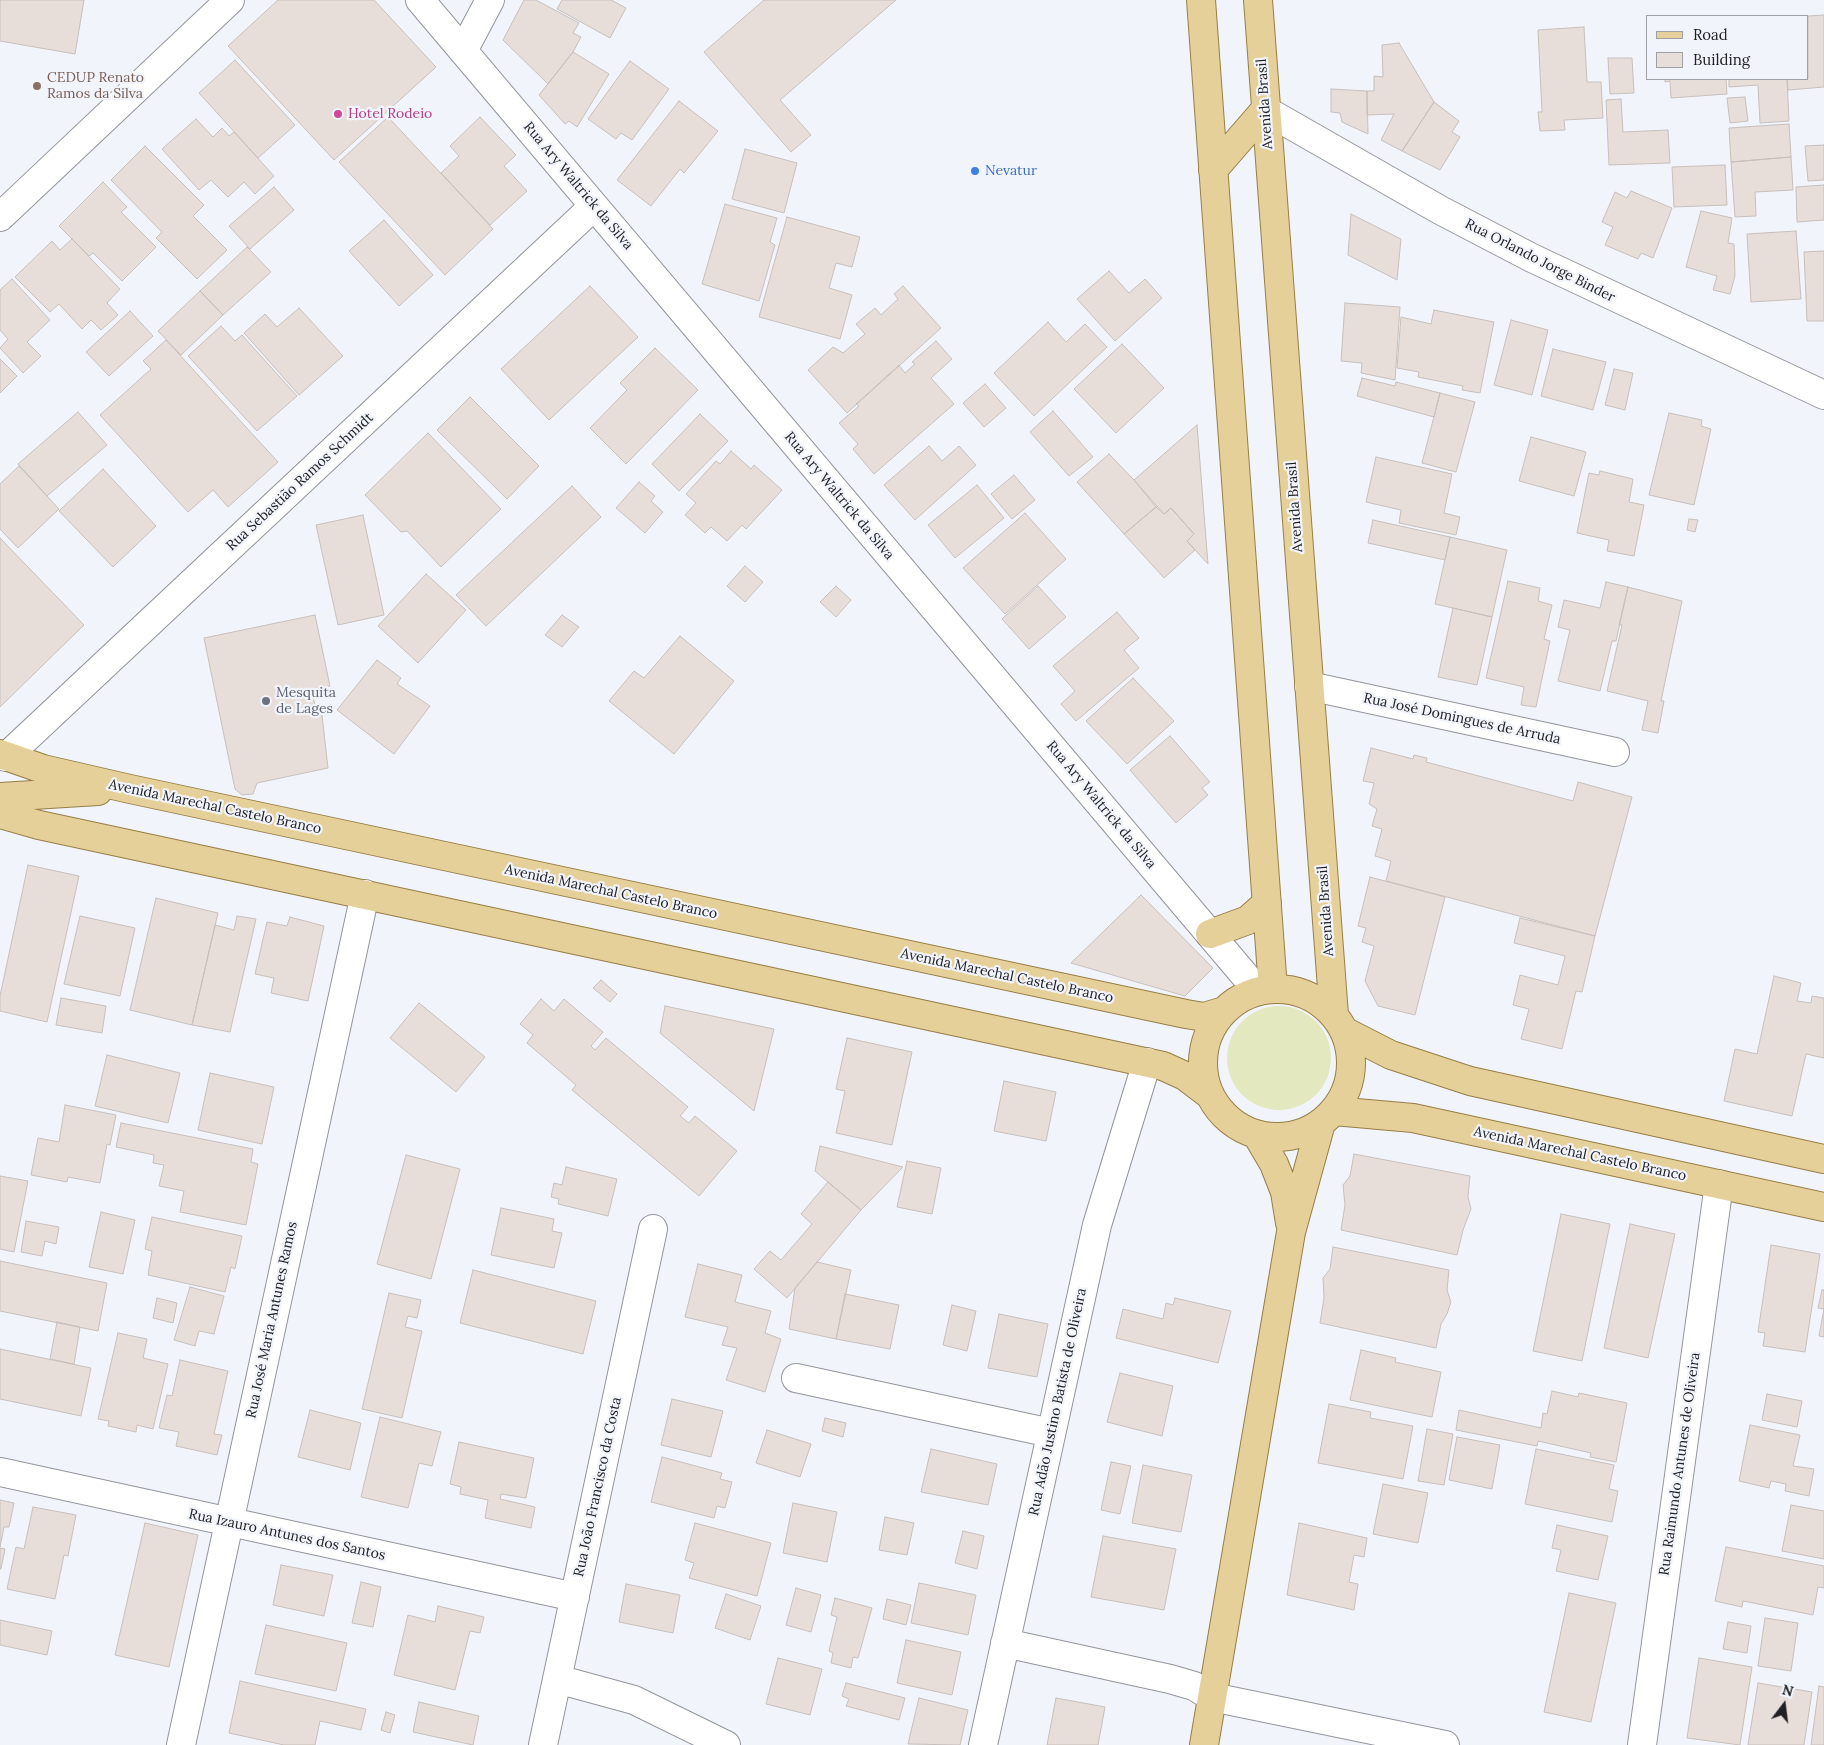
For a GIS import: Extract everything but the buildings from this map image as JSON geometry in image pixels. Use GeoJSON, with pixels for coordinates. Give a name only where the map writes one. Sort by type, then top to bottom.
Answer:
{"type":"FeatureCollection","features":[{"type":"Feature","properties":{"kind":"main road"},"geometry":{"type":"LineString","coordinates":[[1201,0],[1267,903],[1265,990]]}},
{"type":"Feature","properties":{"kind":"main road","name":"Avenida Brasil"},"geometry":{"type":"LineString","coordinates":[[1262,0],[1265,110],[1309,686],[1339,1023]]}},
{"type":"Feature","properties":{"kind":"main road"},"geometry":{"type":"LineString","coordinates":[[1213,170],[1265,110]]}},
{"type":"Feature","properties":{"kind":"main road","name":"Avenida Marechal Castelo Branco"},"geometry":{"type":"LineString","coordinates":[[3,756],[43,769],[130,788],[1186,1014],[1204,1017],[1224,1011]]}},
{"type":"Feature","properties":{"kind":"main road"},"geometry":{"type":"LineString","coordinates":[[0,797],[130,788]]}},
{"type":"Feature","properties":{"kind":"main road"},"geometry":{"type":"LineString","coordinates":[[0,814],[39,825],[1147,1062],[1185,1076],[1210,1095],[1222,1112],[1238,1126],[1257,1135],[1280,1137],[1301,1134],[1328,1117]]}},
{"type":"Feature","properties":{"kind":"main road"},"geometry":{"type":"LineString","coordinates":[[1210,934],[1248,920],[1267,903]]}},
{"type":"Feature","properties":{"kind":"main road"},"geometry":{"type":"LineString","coordinates":[[1210,1095],[1203,1073],[1203,1051],[1211,1029],[1224,1011],[1240,999],[1265,990],[1296,991],[1316,1000],[1339,1023],[1392,1054],[1470,1082],[1824,1160]]}},
{"type":"Feature","properties":{"kind":"main road"},"geometry":{"type":"LineString","coordinates":[[1204,1745],[1291,1232],[1328,1117],[1346,1093],[1351,1072],[1351,1052],[1339,1023]]}},
{"type":"Feature","properties":{"kind":"main road","name":"Avenida Marechal Castelo Branco"},"geometry":{"type":"LineString","coordinates":[[1328,1117],[1413,1118],[1824,1207]]}},
{"type":"Feature","properties":{"kind":"main road"},"geometry":{"type":"LineString","coordinates":[[1257,1135],[1274,1164],[1285,1192],[1291,1232]]}},
{"type":"Feature","properties":{"kind":"street"},"geometry":{"type":"LineString","coordinates":[[0,218],[230,0]]}},
{"type":"Feature","properties":{"kind":"street","name":"Rua Ary Waltrick da Silva"},"geometry":{"type":"LineString","coordinates":[[420,0],[1210,934],[1265,990]]}},
{"type":"Feature","properties":{"kind":"street"},"geometry":{"type":"LineString","coordinates":[[463,51],[490,0]]}},
{"type":"Feature","properties":{"kind":"street","name":"Rua Orlando Jorge Binder"},"geometry":{"type":"LineString","coordinates":[[1265,110],[1440,210],[1532,258],[1824,395]]}},
{"type":"Feature","properties":{"kind":"street","name":"Rua Sebastião Ramos Schmidt"},"geometry":{"type":"LineString","coordinates":[[3,756],[594,206]]}},
{"type":"Feature","properties":{"kind":"street","name":"Rua José Domingues de Arruda"},"geometry":{"type":"LineString","coordinates":[[1309,686],[1614,752]]}},
{"type":"Feature","properties":{"kind":"street","name":"Rua José Maria Antunes Ramos"},"geometry":{"type":"LineString","coordinates":[[181,1745],[364,894]]}},
{"type":"Feature","properties":{"kind":"street","name":"Rua Adão Justino Batista de Oliveira"},"geometry":{"type":"LineString","coordinates":[[983,1745],[1097,1225],[1147,1062]]}},
{"type":"Feature","properties":{"kind":"street","name":"Rua Raimundo Antunes de Oliveira"},"geometry":{"type":"LineString","coordinates":[[1642,1745],[1719,1184]]}},
{"type":"Feature","properties":{"kind":"street","name":"Rua João Francisco da Costa"},"geometry":{"type":"LineString","coordinates":[[543,1745],[653,1229]]}},
{"type":"Feature","properties":{"kind":"street"},"geometry":{"type":"LineString","coordinates":[[796,1378],[1051,1433]]}},
{"type":"Feature","properties":{"kind":"street","name":"Rua Izauro Antunes dos Santos"},"geometry":{"type":"LineString","coordinates":[[0,1472],[575,1597]]}},
{"type":"Feature","properties":{"kind":"street"},"geometry":{"type":"LineString","coordinates":[[1005,1643],[1170,1679],[1194,1686],[1212,1697],[1445,1745]]}},
{"type":"Feature","properties":{"kind":"street"},"geometry":{"type":"LineString","coordinates":[[557,1678],[634,1700],[726,1745]]}},
{"type":"Feature","properties":{"kind":"green space"},"geometry":{"type":"Polygon","coordinates":[[[1279,1006],[1299,1010],[1316,1021],[1327,1038],[1331,1058],[1327,1078],[1316,1095],[1299,1106],[1279,1110],[1259,1106],[1242,1095],[1231,1078],[1227,1058],[1231,1038],[1242,1021],[1259,1010],[1279,1006]]]}},
{"type":"Feature","properties":{"kind":"place","name":"CEDUP Renato Ramos da Silva"},"geometry":{"type":"Point","coordinates":[37,86]}},
{"type":"Feature","properties":{"kind":"place","name":"Hotel Rodeio"},"geometry":{"type":"Point","coordinates":[338,114]}},
{"type":"Feature","properties":{"kind":"place","name":"Nevatur"},"geometry":{"type":"Point","coordinates":[975,171]}},
{"type":"Feature","properties":{"kind":"place","name":"Mesquita de Lages"},"geometry":{"type":"Point","coordinates":[266,701]}}]}
